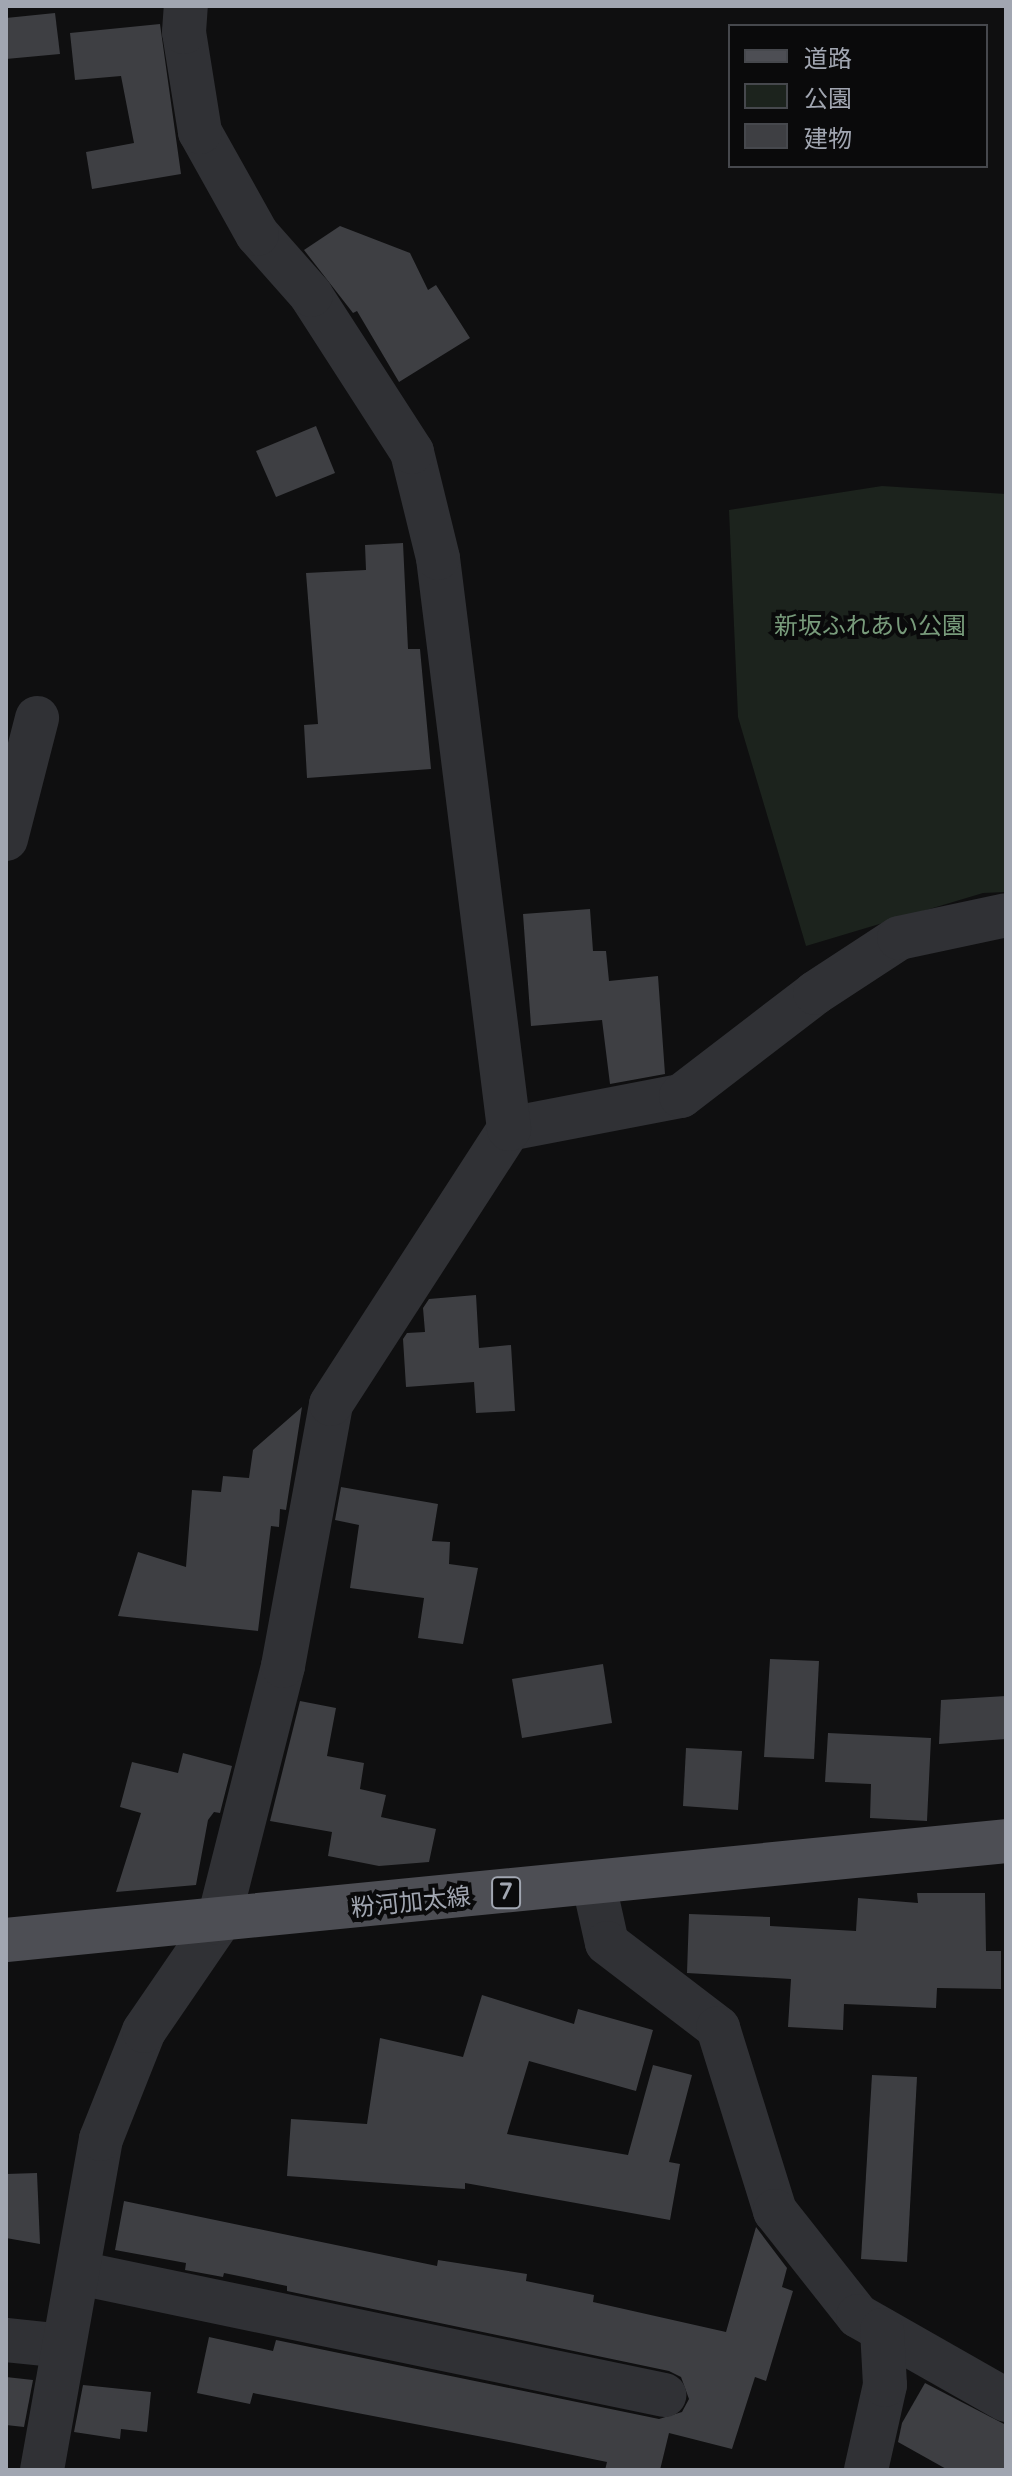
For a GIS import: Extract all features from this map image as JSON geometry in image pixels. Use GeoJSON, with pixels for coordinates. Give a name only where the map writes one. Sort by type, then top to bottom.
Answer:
{"type":"FeatureCollection","features":[{"type":"Feature","properties":{"kind":"main road","name":"粉河加太線"},"geometry":{"type":"LineString","coordinates":[[6,1940],[218,1923],[1006,1841]]}},
{"type":"Feature","properties":{"kind":"street"},"geometry":{"type":"LineString","coordinates":[[42,2470],[101,2139],[144,2031],[218,1923],[283,1666],[331,1404],[509,1129],[438,558],[412,452],[311,295],[257,234],[200,132],[184,32],[186,6]]}},
{"type":"Feature","properties":{"kind":"street"},"geometry":{"type":"LineString","coordinates":[[6,839],[37,718]]}},
{"type":"Feature","properties":{"kind":"street"},"geometry":{"type":"LineString","coordinates":[[509,1129],[681,1096],[815,993],[899,938],[1006,915]]}},
{"type":"Feature","properties":{"kind":"street"},"geometry":{"type":"LineString","coordinates":[[594,1885],[607,1943],[718,2028],[775,2211],[858,2316],[1006,2400]]}},
{"type":"Feature","properties":{"kind":"street"},"geometry":{"type":"LineString","coordinates":[[79,2273],[664,2395]]}},
{"type":"Feature","properties":{"kind":"street"},"geometry":{"type":"LineString","coordinates":[[866,2470],[885,2385],[882,2330]]}},
{"type":"Feature","properties":{"kind":"street"},"geometry":{"type":"LineString","coordinates":[[6,2340],[63,2346]]}},
{"type":"Feature","properties":{"kind":"green space","name":"新坂ふれあい公園"},"geometry":{"type":"Polygon","coordinates":[[[882,486],[1006,494],[1006,892],[983,893],[806,946],[738,717],[729,510],[882,486]]]}},
{"type":"Feature","properties":{"kind":"building"},"geometry":{"type":"Polygon","coordinates":[[[55,13],[60,54],[6,59],[6,18],[55,13]]]}},
{"type":"Feature","properties":{"kind":"building"},"geometry":{"type":"Polygon","coordinates":[[[160,24],[181,174],[92,189],[86,152],[134,143],[121,76],[75,80],[70,33],[160,24]]]}},
{"type":"Feature","properties":{"kind":"building"},"geometry":{"type":"Polygon","coordinates":[[[340,226],[410,253],[428,290],[436,285],[470,338],[399,382],[357,311],[353,313],[304,250],[340,226]]]}},
{"type":"Feature","properties":{"kind":"building"},"geometry":{"type":"Polygon","coordinates":[[[316,426],[335,473],[276,497],[256,451],[316,426]]]}},
{"type":"Feature","properties":{"kind":"building"},"geometry":{"type":"Polygon","coordinates":[[[403,543],[408,649],[420,649],[431,769],[307,778],[304,725],[318,724],[306,573],[366,570],[365,545],[403,543]]]}},
{"type":"Feature","properties":{"kind":"building"},"geometry":{"type":"Polygon","coordinates":[[[590,909],[593,951],[606,951],[609,981],[658,976],[665,1074],[610,1084],[602,1020],[531,1026],[523,914],[590,909]]]}},
{"type":"Feature","properties":{"kind":"building"},"geometry":{"type":"Polygon","coordinates":[[[476,1295],[479,1348],[511,1345],[515,1411],[476,1413],[474,1382],[406,1387],[403,1339],[407,1333],[425,1332],[423,1308],[429,1299],[476,1295]]]}},
{"type":"Feature","properties":{"kind":"building"},"geometry":{"type":"Polygon","coordinates":[[[302,1407],[286,1510],[280,1509],[279,1527],[271,1526],[258,1631],[118,1616],[138,1552],[186,1567],[192,1490],[221,1492],[223,1476],[249,1478],[253,1450],[302,1407]]]}},
{"type":"Feature","properties":{"kind":"building"},"geometry":{"type":"Polygon","coordinates":[[[341,1487],[438,1504],[432,1541],[450,1542],[449,1564],[478,1568],[463,1644],[418,1638],[424,1598],[350,1588],[359,1525],[335,1520],[341,1487]]]}},
{"type":"Feature","properties":{"kind":"building"},"geometry":{"type":"Polygon","coordinates":[[[770,1659],[819,1661],[814,1759],[764,1757],[770,1659]]]}},
{"type":"Feature","properties":{"kind":"building"},"geometry":{"type":"Polygon","coordinates":[[[603,1664],[612,1723],[522,1738],[512,1679],[603,1664]]]}},
{"type":"Feature","properties":{"kind":"building"},"geometry":{"type":"Polygon","coordinates":[[[1006,1696],[1006,1739],[939,1744],[941,1700],[1006,1696]]]}},
{"type":"Feature","properties":{"kind":"building"},"geometry":{"type":"Polygon","coordinates":[[[300,1701],[336,1708],[327,1756],[364,1763],[360,1789],[386,1795],[381,1817],[436,1829],[429,1862],[379,1866],[328,1856],[332,1832],[270,1821],[300,1701]]]}},
{"type":"Feature","properties":{"kind":"building"},"geometry":{"type":"Polygon","coordinates":[[[828,1733],[931,1738],[927,1821],[870,1818],[871,1784],[825,1782],[828,1733]]]}},
{"type":"Feature","properties":{"kind":"building"},"geometry":{"type":"Polygon","coordinates":[[[686,1748],[742,1751],[738,1810],[683,1806],[686,1748]]]}},
{"type":"Feature","properties":{"kind":"building"},"geometry":{"type":"Polygon","coordinates":[[[183,1753],[232,1766],[220,1813],[214,1812],[208,1820],[196,1885],[116,1892],[141,1813],[120,1807],[132,1762],[178,1773],[183,1753]]]}},
{"type":"Feature","properties":{"kind":"building"},"geometry":{"type":"Polygon","coordinates":[[[917,1893],[985,1893],[986,1951],[1001,1951],[1001,1989],[937,1988],[936,2008],[844,2004],[843,2030],[788,2027],[791,1979],[687,1973],[689,1914],[770,1917],[770,1926],[856,1931],[858,1898],[918,1903],[917,1893]]]}},
{"type":"Feature","properties":{"kind":"building"},"geometry":{"type":"Polygon","coordinates":[[[482,1995],[574,2024],[578,2009],[653,2030],[636,2091],[529,2061],[507,2134],[628,2155],[653,2065],[692,2075],[669,2162],[680,2164],[670,2220],[465,2183],[465,2189],[287,2176],[291,2119],[367,2124],[380,2038],[463,2057],[482,1995]]]}},
{"type":"Feature","properties":{"kind":"building"},"geometry":{"type":"Polygon","coordinates":[[[872,2075],[917,2077],[907,2262],[861,2259],[872,2075]]]}},
{"type":"Feature","properties":{"kind":"building"},"geometry":{"type":"Polygon","coordinates":[[[37,2173],[40,2244],[6,2238],[6,2174],[37,2173]]]}},
{"type":"Feature","properties":{"kind":"building"},"geometry":{"type":"Polygon","coordinates":[[[124,2201],[437,2266],[438,2260],[527,2274],[526,2281],[594,2295],[593,2302],[726,2332],[756,2227],[787,2268],[782,2287],[793,2291],[766,2381],[755,2377],[732,2449],[669,2433],[660,2470],[605,2470],[607,2462],[253,2393],[250,2404],[197,2393],[209,2337],[273,2351],[276,2340],[659,2419],[682,2412],[689,2399],[681,2377],[669,2371],[287,2291],[287,2286],[224,2273],[223,2277],[185,2270],[186,2263],[115,2250],[124,2201]]]}},
{"type":"Feature","properties":{"kind":"building"},"geometry":{"type":"Polygon","coordinates":[[[6,2377],[33,2380],[24,2427],[6,2425],[6,2377]]]}},
{"type":"Feature","properties":{"kind":"building"},"geometry":{"type":"Polygon","coordinates":[[[925,2383],[1006,2425],[1006,2470],[948,2470],[898,2442],[902,2423],[925,2383]]]}},
{"type":"Feature","properties":{"kind":"building"},"geometry":{"type":"Polygon","coordinates":[[[83,2385],[151,2392],[147,2432],[121,2429],[120,2439],[74,2432],[83,2385]]]}}]}
